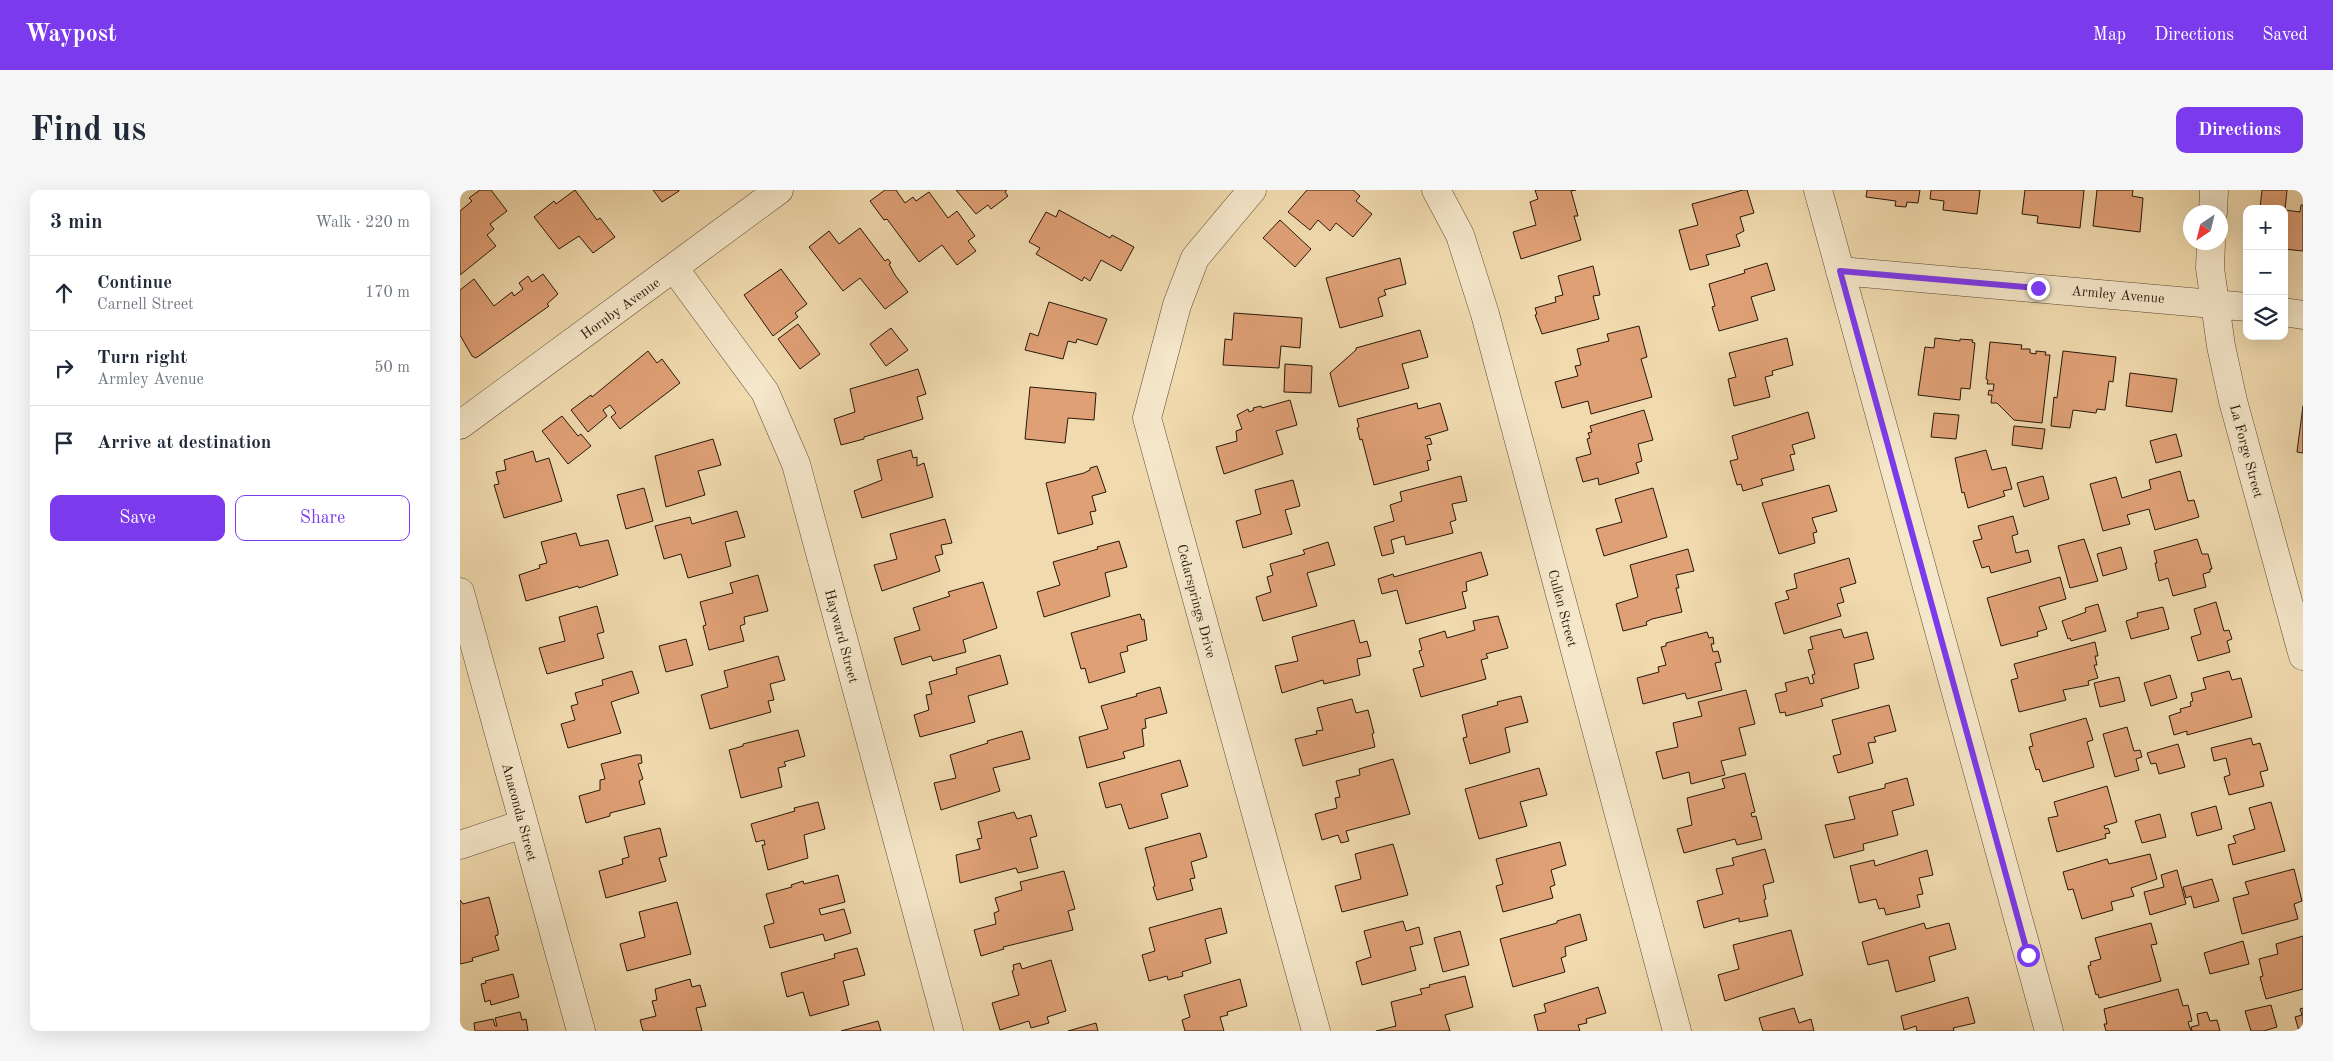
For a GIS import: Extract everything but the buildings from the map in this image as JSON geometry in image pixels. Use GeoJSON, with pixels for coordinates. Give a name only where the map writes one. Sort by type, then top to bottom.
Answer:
{"type":"FeatureCollection","features":[{"type":"Feature","properties":{"kind":"street","name":"Hornby Avenue"},"geometry":{"type":"LineString","coordinates":[[460,425],[779,190]]}},
{"type":"Feature","properties":{"kind":"street","name":"Cedarsprings Drive"},"geometry":{"type":"LineString","coordinates":[[1252,190],[1195,258],[1177,305],[1147,418],[1316,1031]]}},
{"type":"Feature","properties":{"kind":"street","name":"Cullen Street"},"geometry":{"type":"LineString","coordinates":[[1436,190],[1460,235],[1485,314],[1677,1031]]}},
{"type":"Feature","properties":{"kind":"street"},"geometry":{"type":"LineString","coordinates":[[1818,190],[2049,1031]]}},
{"type":"Feature","properties":{"kind":"street"},"geometry":{"type":"LineString","coordinates":[[2213,205],[2214,190]]}},
{"type":"Feature","properties":{"kind":"street","name":"La Forge Street"},"geometry":{"type":"LineString","coordinates":[[2211,250],[2210,268],[2221,346],[2233,401],[2303,656]]}},
{"type":"Feature","properties":{"kind":"street","name":"Hayward Street"},"geometry":{"type":"LineString","coordinates":[[674,268],[765,392],[796,464],[949,1031]]}},
{"type":"Feature","properties":{"kind":"street","name":"Armley Avenue"},"geometry":{"type":"LineString","coordinates":[[1840,271],[2243,306]]}},
{"type":"Feature","properties":{"kind":"street"},"geometry":{"type":"LineString","coordinates":[[2288,313],[2303,315]]}},
{"type":"Feature","properties":{"kind":"street","name":"Anaconda Street"},"geometry":{"type":"LineString","coordinates":[[460,592],[581,1031]]}},
{"type":"Feature","properties":{"kind":"street"},"geometry":{"type":"LineString","coordinates":[[460,845],[523,824]]}},
{"type":"Feature","properties":{"kind":"route"},"geometry":{"type":"LineString","coordinates":[[2028,955],[1840,271],[2038,288]]}}]}
